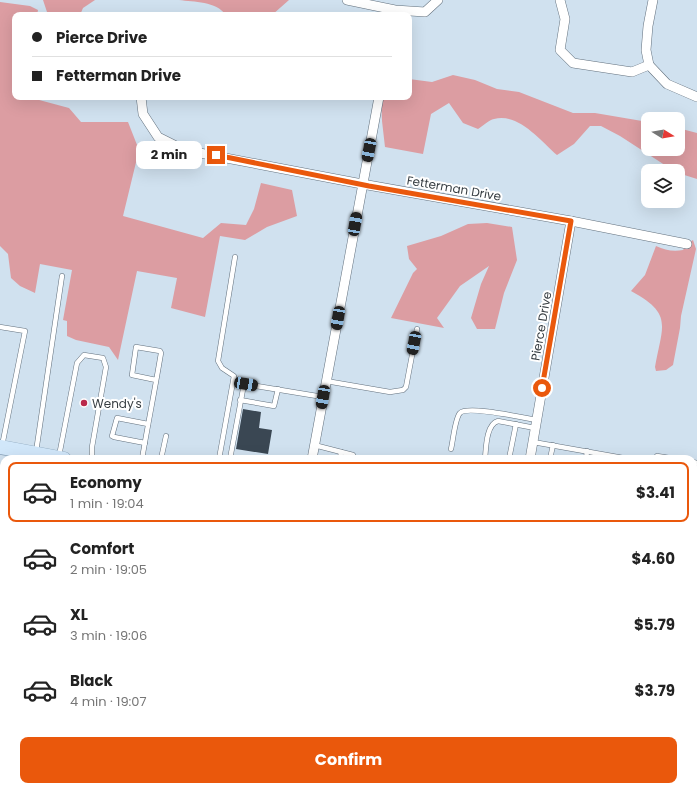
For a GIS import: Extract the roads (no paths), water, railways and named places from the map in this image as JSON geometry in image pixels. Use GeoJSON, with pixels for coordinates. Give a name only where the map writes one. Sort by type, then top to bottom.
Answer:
{"type":"FeatureCollection","features":[{"type":"Feature","properties":{"kind":"main road"},"geometry":{"type":"LineString","coordinates":[[1,447],[40,455]]}},
{"type":"Feature","properties":{"kind":"street"},"geometry":{"type":"LineString","coordinates":[[347,0],[394,12],[425,12],[438,0]]}},
{"type":"Feature","properties":{"kind":"street"},"geometry":{"type":"LineString","coordinates":[[560,0],[565,19],[560,50],[573,63],[632,72],[649,66]]}},
{"type":"Feature","properties":{"kind":"street"},"geometry":{"type":"LineString","coordinates":[[653,0],[648,26],[646,50],[649,66],[668,84],[697,97]]}},
{"type":"Feature","properties":{"kind":"street","name":"Fetterman Drive"},"geometry":{"type":"LineString","coordinates":[[141,100],[143,114],[158,137],[184,150],[362,184],[571,221],[687,244]]}},
{"type":"Feature","properties":{"kind":"street"},"geometry":{"type":"LineString","coordinates":[[313,455],[378,100]]}},
{"type":"Feature","properties":{"kind":"street","name":"Pierce Drive"},"geometry":{"type":"LineString","coordinates":[[531,455],[571,221]]}},
{"type":"Feature","properties":{"kind":"lane"},"geometry":{"type":"LineString","coordinates":[[220,455],[234,376],[222,368],[218,361],[235,257]]}},
{"type":"Feature","properties":{"kind":"lane"},"geometry":{"type":"LineString","coordinates":[[26,453],[62,276]]}},
{"type":"Feature","properties":{"kind":"lane"},"geometry":{"type":"LineString","coordinates":[[0,327],[25,331],[1,447]]}},
{"type":"Feature","properties":{"kind":"lane"},"geometry":{"type":"LineString","coordinates":[[326,381],[390,392],[403,390],[406,387],[417,329]]}},
{"type":"Feature","properties":{"kind":"lane"},"geometry":{"type":"LineString","coordinates":[[143,455],[161,352],[136,347],[132,375],[156,380]]}},
{"type":"Feature","properties":{"kind":"lane"},"geometry":{"type":"LineString","coordinates":[[62,455],[77,363],[84,355],[103,358],[106,367],[92,447],[92,455]]}},
{"type":"Feature","properties":{"kind":"lane"},"geometry":{"type":"LineString","coordinates":[[232,455],[244,384],[323,397]]}},
{"type":"Feature","properties":{"kind":"lane"},"geometry":{"type":"LineString","coordinates":[[240,400],[274,406],[278,389]]}},
{"type":"Feature","properties":{"kind":"lane"},"geometry":{"type":"LineString","coordinates":[[451,449],[457,419],[462,411],[473,410],[536,424]]}},
{"type":"Feature","properties":{"kind":"lane"},"geometry":{"type":"LineString","coordinates":[[145,443],[112,436],[117,418],[148,424]]}},
{"type":"Feature","properties":{"kind":"lane"},"geometry":{"type":"LineString","coordinates":[[486,455],[492,425],[498,421],[516,424],[536,424]]}},
{"type":"Feature","properties":{"kind":"lane"},"geometry":{"type":"LineString","coordinates":[[510,455],[516,424]]}},
{"type":"Feature","properties":{"kind":"lane"},"geometry":{"type":"LineString","coordinates":[[162,455],[166,436]]}},
{"type":"Feature","properties":{"kind":"lane"},"geometry":{"type":"LineString","coordinates":[[533,442],[608,455]]}},
{"type":"Feature","properties":{"kind":"lane"},"geometry":{"type":"LineString","coordinates":[[314,445],[353,455]]}},
{"type":"Feature","properties":{"kind":"lane"},"geometry":{"type":"LineString","coordinates":[[551,455],[553,445]]}},
{"type":"Feature","properties":{"kind":"lane"},"geometry":{"type":"LineString","coordinates":[[586,455],[587,451]]}},
{"type":"Feature","properties":{"kind":"place","name":"Wendy's"},"geometry":{"type":"Point","coordinates":[84,403]}}]}
